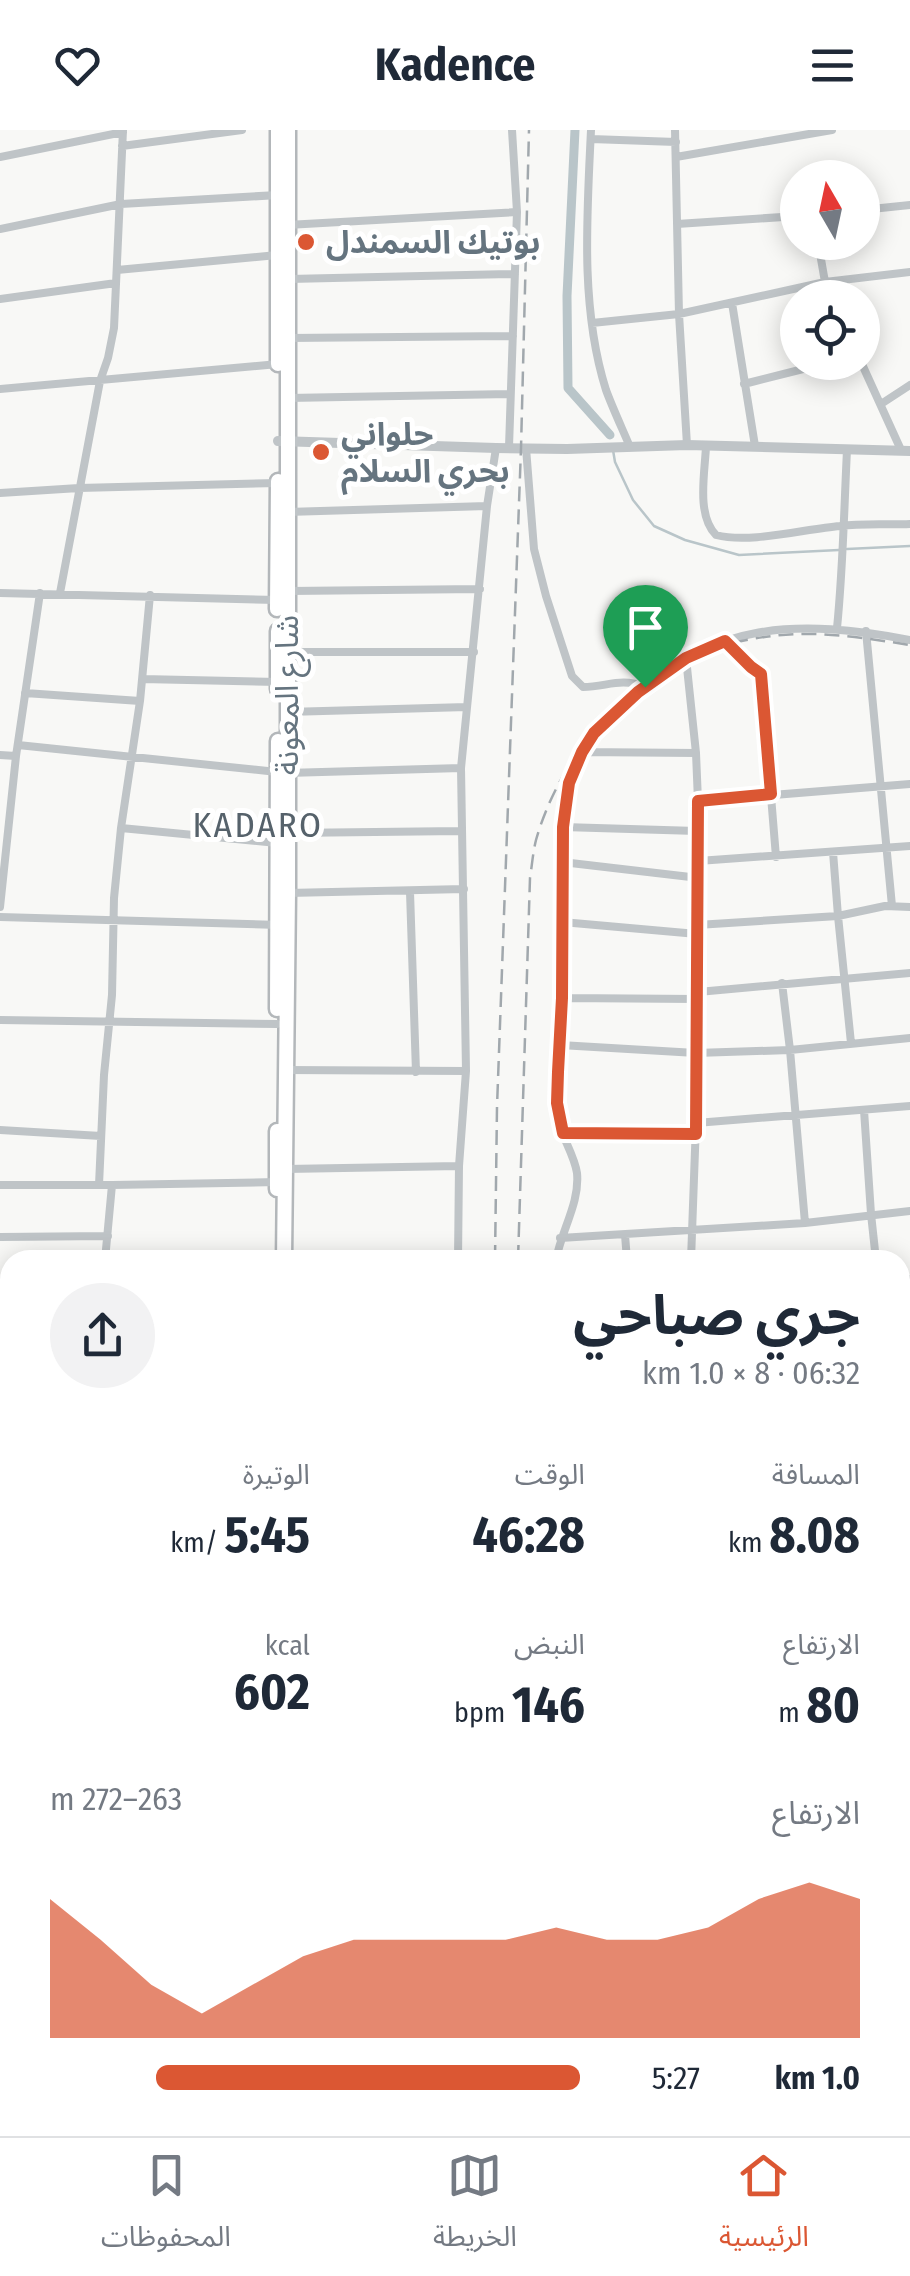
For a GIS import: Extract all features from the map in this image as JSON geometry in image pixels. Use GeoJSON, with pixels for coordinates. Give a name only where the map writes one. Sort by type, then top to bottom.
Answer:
{"type":"FeatureCollection","features":[{"type":"Feature","properties":{"kind":"highway","name":"شارع المعونة"},"geometry":{"type":"LineString","coordinates":[[278,130],[278,364],[287,512],[278,682],[286,1070],[284,1250]]}},
{"type":"Feature","properties":{"kind":"highway","name":"شارع المعونة"},"geometry":{"type":"LineString","coordinates":[[282,748],[288,712],[288,652],[278,484],[288,398],[288,130]]}},
{"type":"Feature","properties":{"kind":"highway","name":"شارع المعونة"},"geometry":{"type":"LineString","coordinates":[[276,1250],[277,1024],[282,925],[288,893],[282,838]]}},
{"type":"Feature","properties":{"kind":"street"},"geometry":{"type":"LineString","coordinates":[[122,146],[242,130]]}},
{"type":"Feature","properties":{"kind":"street"},"geometry":{"type":"LineString","coordinates":[[458,1250],[466,1072],[461,768],[488,506],[510,394],[517,212],[512,130]]}},
{"type":"Feature","properties":{"kind":"street"},"geometry":{"type":"LineString","coordinates":[[675,130],[687,446]]}},
{"type":"Feature","properties":{"kind":"street"},"geometry":{"type":"LineString","coordinates":[[676,157],[778,135],[832,130]]}},
{"type":"Feature","properties":{"kind":"street"},"geometry":{"type":"LineString","coordinates":[[0,157],[122,131],[114,328],[100,381],[60,593]]}},
{"type":"Feature","properties":{"kind":"street"},"geometry":{"type":"LineString","coordinates":[[624,447],[592,323],[588,235],[591,135],[676,142]]}},
{"type":"Feature","properties":{"kind":"street"},"geometry":{"type":"LineString","coordinates":[[0,228],[120,204],[278,195]]}},
{"type":"Feature","properties":{"kind":"street"},"geometry":{"type":"LineString","coordinates":[[880,208],[910,206]]}},
{"type":"Feature","properties":{"kind":"street"},"geometry":{"type":"LineString","coordinates":[[288,224],[517,212]]}},
{"type":"Feature","properties":{"kind":"street"},"geometry":{"type":"LineString","coordinates":[[678,224],[780,217]]}},
{"type":"Feature","properties":{"kind":"street"},"geometry":{"type":"LineString","coordinates":[[117,270],[278,254]]}},
{"type":"Feature","properties":{"kind":"street"},"geometry":{"type":"LineString","coordinates":[[842,280],[910,272]]}},
{"type":"Feature","properties":{"kind":"street"},"geometry":{"type":"LineString","coordinates":[[288,279],[515,274]]}},
{"type":"Feature","properties":{"kind":"street"},"geometry":{"type":"LineString","coordinates":[[0,300],[116,283]]}},
{"type":"Feature","properties":{"kind":"street"},"geometry":{"type":"LineString","coordinates":[[592,323],[679,314],[780,292]]}},
{"type":"Feature","properties":{"kind":"street"},"geometry":{"type":"LineString","coordinates":[[732,303],[754,446]]}},
{"type":"Feature","properties":{"kind":"street"},"geometry":{"type":"LineString","coordinates":[[288,338],[513,336]]}},
{"type":"Feature","properties":{"kind":"street"},"geometry":{"type":"LineString","coordinates":[[0,389],[278,364]]}},
{"type":"Feature","properties":{"kind":"street"},"geometry":{"type":"LineString","coordinates":[[744,384],[780,375]]}},
{"type":"Feature","properties":{"kind":"street"},"geometry":{"type":"LineString","coordinates":[[282,442],[906,450],[869,380]]}},
{"type":"Feature","properties":{"kind":"street"},"geometry":{"type":"LineString","coordinates":[[880,404],[910,385]]}},
{"type":"Feature","properties":{"kind":"street"},"geometry":{"type":"LineString","coordinates":[[288,398],[510,394]]}},
{"type":"Feature","properties":{"kind":"street"},"geometry":{"type":"LineString","coordinates":[[706,446],[704,503],[716,535],[728,538],[910,524]]}},
{"type":"Feature","properties":{"kind":"street"},"geometry":{"type":"LineString","coordinates":[[526,448],[534,549],[572,676],[583,687],[622,680],[645,687]]}},
{"type":"Feature","properties":{"kind":"street"},"geometry":{"type":"LineString","coordinates":[[837,628],[844,559],[847,450]]}},
{"type":"Feature","properties":{"kind":"street"},"geometry":{"type":"LineString","coordinates":[[0,492],[278,484]]}},
{"type":"Feature","properties":{"kind":"street"},"geometry":{"type":"LineString","coordinates":[[287,512],[488,506]]}},
{"type":"Feature","properties":{"kind":"street"},"geometry":{"type":"LineString","coordinates":[[0,593],[282,596],[480,589]]}},
{"type":"Feature","properties":{"kind":"street"},"geometry":{"type":"LineString","coordinates":[[0,907],[3,852],[40,594]]}},
{"type":"Feature","properties":{"kind":"street"},"geometry":{"type":"LineString","coordinates":[[98,1185],[120,828],[140,702],[150,595]]}},
{"type":"Feature","properties":{"kind":"street"},"geometry":{"type":"LineString","coordinates":[[558,1250],[577,1181],[557,1103],[563,827],[569,783],[582,752],[594,733],[645,687],[686,658],[725,641],[779,628],[837,628],[910,640]]}},
{"type":"Feature","properties":{"kind":"street"},"geometry":{"type":"LineString","coordinates":[[866,632],[892,906]]}},
{"type":"Feature","properties":{"kind":"street"},"geometry":{"type":"LineString","coordinates":[[725,641],[761,674],[776,856]]}},
{"type":"Feature","properties":{"kind":"street"},"geometry":{"type":"LineString","coordinates":[[288,652],[474,652]]}},
{"type":"Feature","properties":{"kind":"street"},"geometry":{"type":"LineString","coordinates":[[686,658],[696,753],[699,878],[691,1250]]}},
{"type":"Feature","properties":{"kind":"street"},"geometry":{"type":"LineString","coordinates":[[142,679],[278,682]]}},
{"type":"Feature","properties":{"kind":"street"},"geometry":{"type":"LineString","coordinates":[[25,694],[140,702]]}},
{"type":"Feature","properties":{"kind":"street"},"geometry":{"type":"LineString","coordinates":[[288,712],[466,707]]}},
{"type":"Feature","properties":{"kind":"street"},"geometry":{"type":"LineString","coordinates":[[18,745],[282,772],[461,768]]}},
{"type":"Feature","properties":{"kind":"street"},"geometry":{"type":"LineString","coordinates":[[582,752],[696,753]]}},
{"type":"Feature","properties":{"kind":"street"},"geometry":{"type":"LineString","coordinates":[[0,755],[16,756]]}},
{"type":"Feature","properties":{"kind":"street"},"geometry":{"type":"LineString","coordinates":[[698,801],[910,784]]}},
{"type":"Feature","properties":{"kind":"street"},"geometry":{"type":"LineString","coordinates":[[563,827],[697,832]]}},
{"type":"Feature","properties":{"kind":"street"},"geometry":{"type":"LineString","coordinates":[[120,828],[282,838],[462,830]]}},
{"type":"Feature","properties":{"kind":"street"},"geometry":{"type":"LineString","coordinates":[[698,861],[910,846]]}},
{"type":"Feature","properties":{"kind":"street"},"geometry":{"type":"LineString","coordinates":[[833,852],[850,1043]]}},
{"type":"Feature","properties":{"kind":"street"},"geometry":{"type":"LineString","coordinates":[[562,862],[699,878]]}},
{"type":"Feature","properties":{"kind":"street"},"geometry":{"type":"LineString","coordinates":[[288,893],[464,890]]}},
{"type":"Feature","properties":{"kind":"street"},"geometry":{"type":"LineString","coordinates":[[410,892],[416,1072]]}},
{"type":"Feature","properties":{"kind":"street"},"geometry":{"type":"LineString","coordinates":[[562,922],[697,930],[910,907]]}},
{"type":"Feature","properties":{"kind":"street"},"geometry":{"type":"LineString","coordinates":[[0,917],[282,925]]}},
{"type":"Feature","properties":{"kind":"street"},"geometry":{"type":"LineString","coordinates":[[562,998],[698,996],[782,983],[910,973]]}},
{"type":"Feature","properties":{"kind":"street"},"geometry":{"type":"LineString","coordinates":[[782,983],[805,1223]]}},
{"type":"Feature","properties":{"kind":"street"},"geometry":{"type":"LineString","coordinates":[[0,1020],[277,1024]]}},
{"type":"Feature","properties":{"kind":"street"},"geometry":{"type":"LineString","coordinates":[[560,1046],[696,1053],[790,1050],[910,1038]]}},
{"type":"Feature","properties":{"kind":"street"},"geometry":{"type":"LineString","coordinates":[[286,1070],[466,1072]]}},
{"type":"Feature","properties":{"kind":"street"},"geometry":{"type":"LineString","coordinates":[[563,1133],[696,1128],[910,1106]]}},
{"type":"Feature","properties":{"kind":"street"},"geometry":{"type":"LineString","coordinates":[[864,1110],[875,1250]]}},
{"type":"Feature","properties":{"kind":"street"},"geometry":{"type":"LineString","coordinates":[[0,1130],[101,1136]]}},
{"type":"Feature","properties":{"kind":"street"},"geometry":{"type":"LineString","coordinates":[[286,1169],[459,1166]]}},
{"type":"Feature","properties":{"kind":"street"},"geometry":{"type":"LineString","coordinates":[[0,1184],[276,1182]]}},
{"type":"Feature","properties":{"kind":"street"},"geometry":{"type":"LineString","coordinates":[[107,1250],[112,1186]]}},
{"type":"Feature","properties":{"kind":"street"},"geometry":{"type":"LineString","coordinates":[[560,1238],[805,1223],[910,1210]]}},
{"type":"Feature","properties":{"kind":"street"},"geometry":{"type":"LineString","coordinates":[[626,1235],[627,1250]]}},
{"type":"Feature","properties":{"kind":"street"},"geometry":{"type":"LineString","coordinates":[[0,1237],[108,1236]]}},
{"type":"Feature","properties":{"kind":"waterway"},"geometry":{"type":"LineString","coordinates":[[575,130],[567,296],[568,388],[610,435]]}},
{"type":"Feature","properties":{"kind":"waterway"},"geometry":{"type":"LineString","coordinates":[[613,450],[633,500],[654,526],[685,540],[739,555],[839,550]]}},
{"type":"Feature","properties":{"kind":"waterway"},"geometry":{"type":"LineString","coordinates":[[847,549],[910,546]]}},
{"type":"Feature","properties":{"kind":"railway"},"geometry":{"type":"LineString","coordinates":[[495,1250],[529,130]]}},
{"type":"Feature","properties":{"kind":"railway"},"geometry":{"type":"LineString","coordinates":[[518,1250],[530,878],[545,813],[572,761],[629,695],[652,677],[699,653],[789,634],[910,645]]}},
{"type":"Feature","properties":{"kind":"place","name":"بوتيك السمندل"},"geometry":{"type":"Point","coordinates":[306,242]}},
{"type":"Feature","properties":{"kind":"place","name":"حلواني بحري السلام"},"geometry":{"type":"Point","coordinates":[321,452]}},
{"type":"Feature","properties":{"kind":"district","name":"KADARO"},"geometry":{"type":"Point","coordinates":[258,825]}},
{"type":"Feature","properties":{"kind":"route"},"geometry":{"type":"LineString","coordinates":[[725,641],[761,674],[771,794],[698,801],[696,1134],[563,1133],[557,1103],[565,803],[569,783],[594,733],[645,687],[686,658],[725,641]]}}]}
